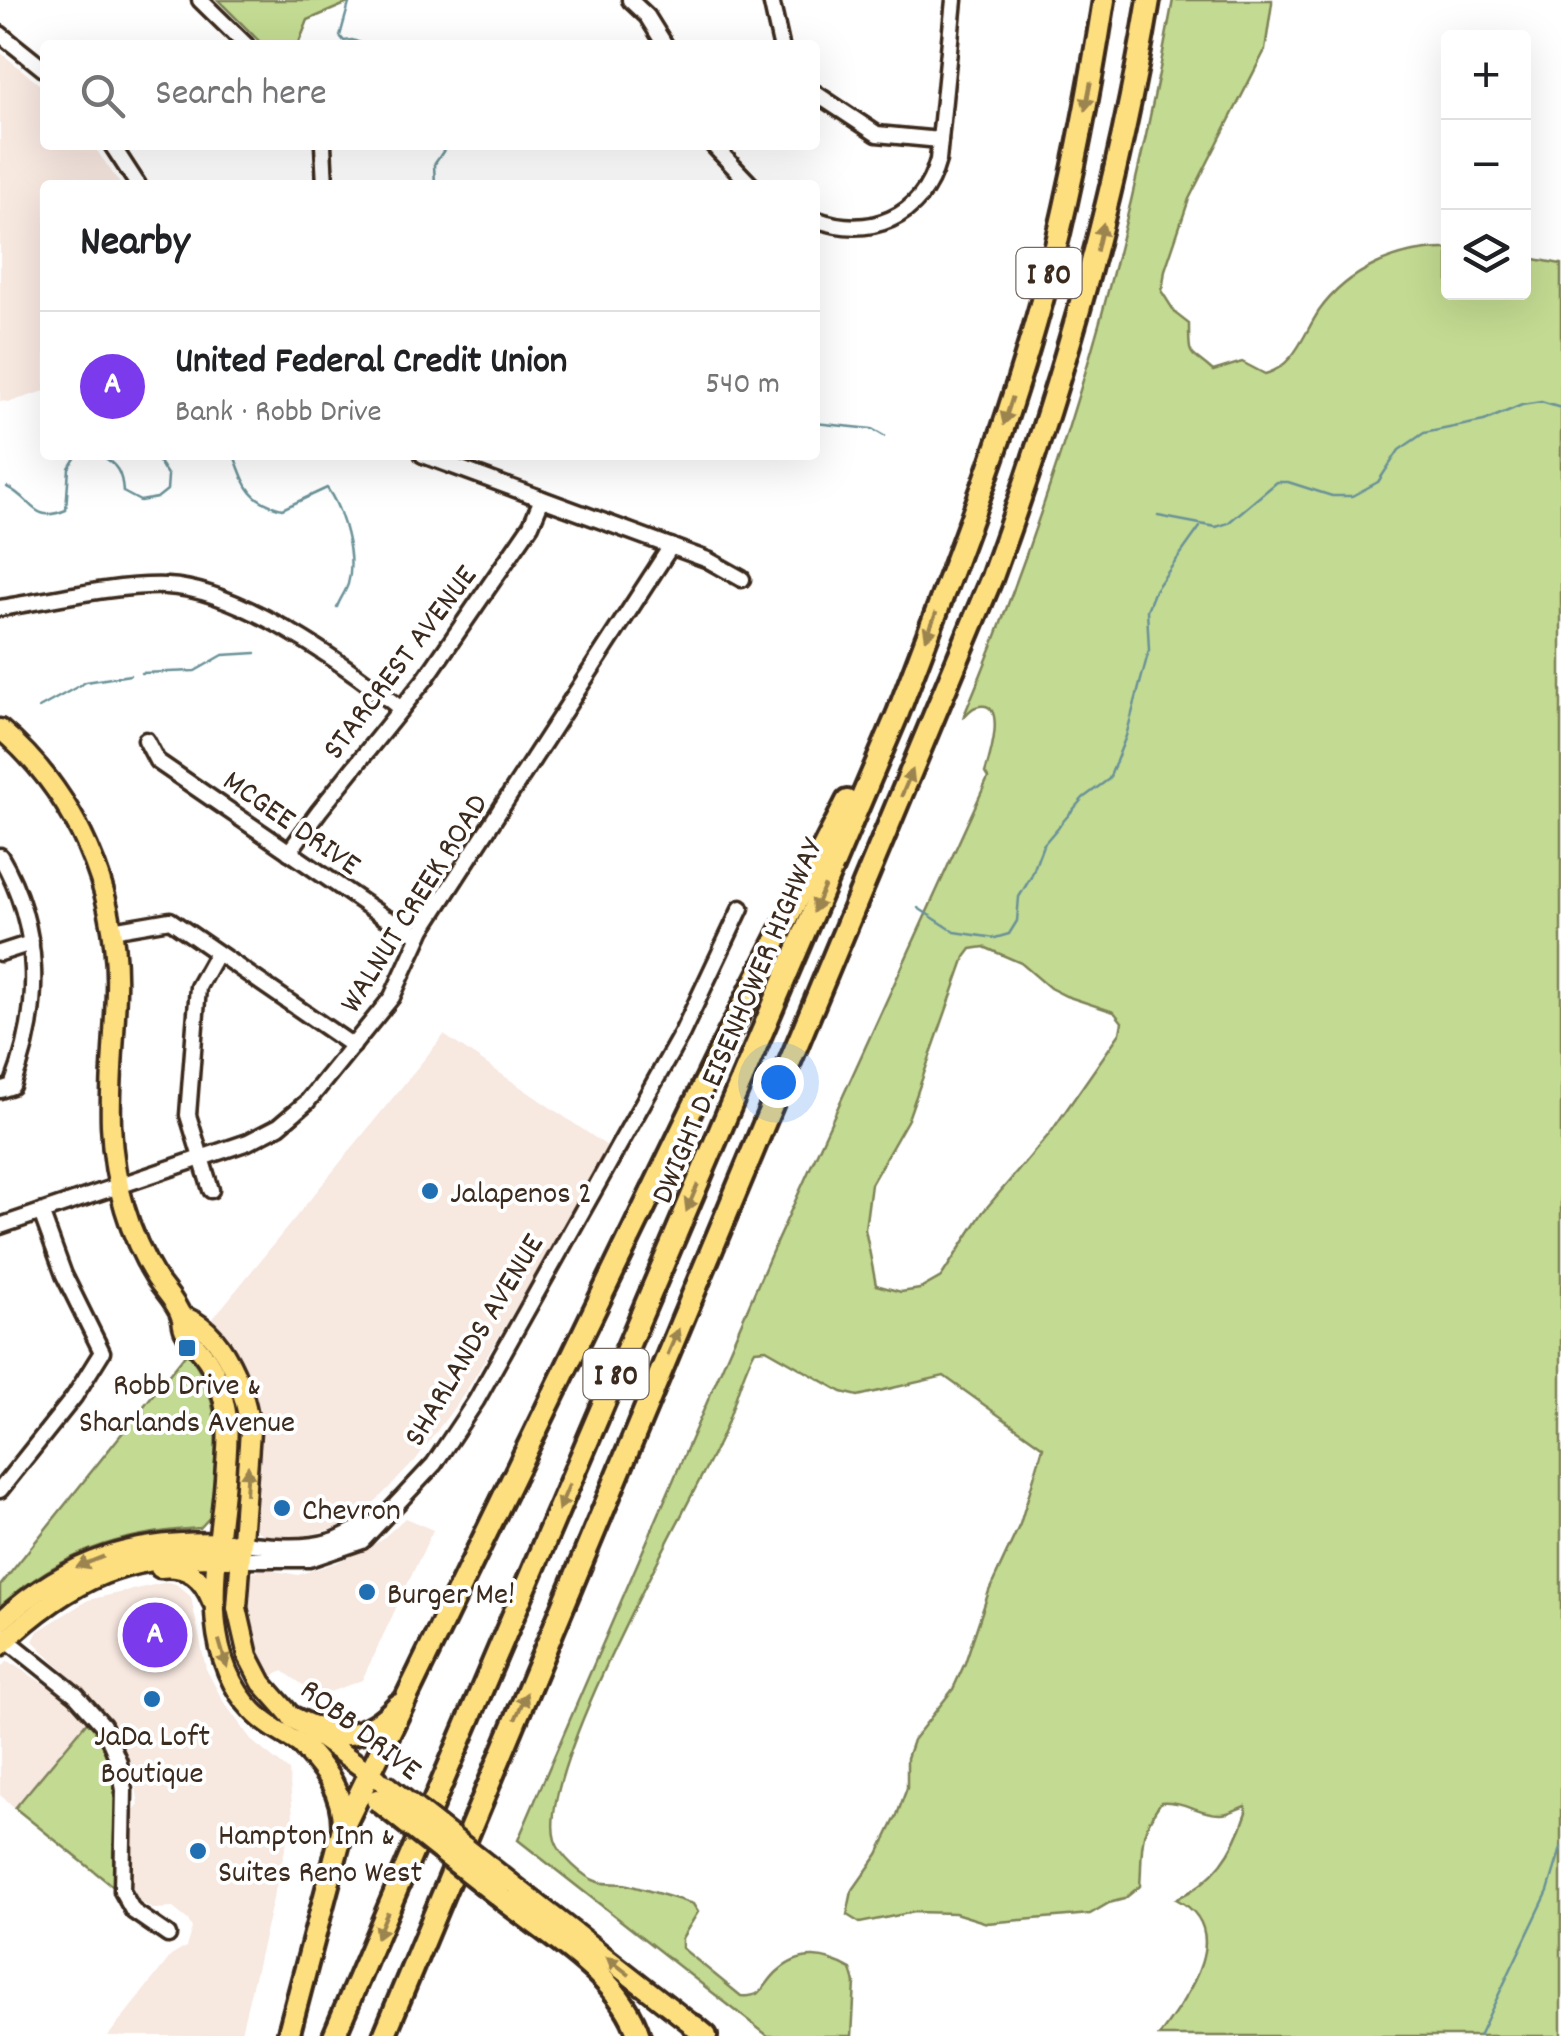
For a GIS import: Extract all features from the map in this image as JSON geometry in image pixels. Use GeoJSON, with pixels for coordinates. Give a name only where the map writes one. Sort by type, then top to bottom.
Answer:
{"type":"FeatureCollection","features":[{"type":"Feature","properties":{"kind":"highway","name":"DWIGHT D. EISENHOWER HIGHWAY"},"geometry":{"type":"LineString","coordinates":[[334,2036],[898,713],[980,498],[1033,332],[1070,186],[1104,0]]}},
{"type":"Feature","properties":{"kind":"highway","name":"DWIGHT D. EISENHOWER HIGHWAY"},"geometry":{"type":"LineString","coordinates":[[384,2036],[992,577],[1044,432],[1091,275],[1138,68],[1149,0]]}},
{"type":"Feature","properties":{"kind":"highway"},"geometry":{"type":"LineString","coordinates":[[343,1828],[374,1786],[419,1674],[723,1045],[854,789],[898,713]]}},
{"type":"Feature","properties":{"kind":"highway"},"geometry":{"type":"LineString","coordinates":[[293,1718],[337,1735],[366,1730],[385,1719],[419,1674]]}},
{"type":"Feature","properties":{"kind":"highway"},"geometry":{"type":"LineString","coordinates":[[303,1746],[374,1786],[508,1891],[624,2000],[639,2036]]}},
{"type":"Feature","properties":{"kind":"highway"},"geometry":{"type":"LineString","coordinates":[[288,2036],[343,1828],[343,1812],[333,1781],[303,1746]]}},
{"type":"Feature","properties":{"kind":"highway"},"geometry":{"type":"LineString","coordinates":[[397,2036],[481,1829],[484,1796]]}},
{"type":"Feature","properties":{"kind":"main road","name":"ROBB DRIVE"},"geometry":{"type":"LineString","coordinates":[[0,729],[31,759],[74,819],[102,884],[112,930],[116,988],[109,1112],[118,1186],[138,1244],[181,1316],[186,1333],[208,1361],[226,1413],[214,1605],[226,1668],[240,1696],[265,1722],[303,1746]]}},
{"type":"Feature","properties":{"kind":"main road","name":"ROBB DRIVE"},"geometry":{"type":"LineString","coordinates":[[181,1316],[200,1325],[217,1345],[245,1398],[250,1431],[238,1608],[243,1642],[262,1683],[293,1718],[374,1786]]}},
{"type":"Feature","properties":{"kind":"main road","name":"SHARLANDS AVENUE"},"geometry":{"type":"LineString","coordinates":[[2,1635],[53,1580],[108,1555],[170,1542],[240,1551]]}},
{"type":"Feature","properties":{"kind":"main road","name":"SHARLANDS AVENUE"},"geometry":{"type":"LineString","coordinates":[[2,1635],[91,1580],[144,1560],[219,1550]]}},
{"type":"Feature","properties":{"kind":"main road"},"geometry":{"type":"LineString","coordinates":[[91,1580],[177,1567],[197,1576],[214,1605]]}},
{"type":"Feature","properties":{"kind":"main road"},"geometry":{"type":"LineString","coordinates":[[508,1891],[700,2031]]}},
{"type":"Feature","properties":{"kind":"street"},"geometry":{"type":"LineString","coordinates":[[200,0],[241,40]]}},
{"type":"Feature","properties":{"kind":"street"},"geometry":{"type":"LineString","coordinates":[[630,0],[647,16],[662,40]]}},
{"type":"Feature","properties":{"kind":"street"},"geometry":{"type":"LineString","coordinates":[[772,0],[780,40]]}},
{"type":"Feature","properties":{"kind":"street"},"geometry":{"type":"LineString","coordinates":[[820,221],[858,229],[896,216],[917,200],[930,181],[938,160],[954,0]]}},
{"type":"Feature","properties":{"kind":"street"},"geometry":{"type":"LineString","coordinates":[[0,34],[40,66]]}},
{"type":"Feature","properties":{"kind":"street"},"geometry":{"type":"LineString","coordinates":[[820,96],[877,134],[940,140]]}},
{"type":"Feature","properties":{"kind":"street"},"geometry":{"type":"LineString","coordinates":[[115,150],[135,180]]}},
{"type":"Feature","properties":{"kind":"street"},"geometry":{"type":"LineString","coordinates":[[323,150],[325,180]]}},
{"type":"Feature","properties":{"kind":"street"},"geometry":{"type":"LineString","coordinates":[[718,150],[745,180]]}},
{"type":"Feature","properties":{"kind":"street"},"geometry":{"type":"LineString","coordinates":[[437,460],[708,560],[742,579]]}},
{"type":"Feature","properties":{"kind":"street","name":"STARCREST AVENUE"},"geometry":{"type":"LineString","coordinates":[[289,852],[401,709],[531,525],[542,498]]}},
{"type":"Feature","properties":{"kind":"street","name":"WALNUT CREEK ROAD"},"geometry":{"type":"LineString","coordinates":[[0,1226],[248,1142],[279,1126],[308,1102],[399,985],[420,936],[672,546]]}},
{"type":"Feature","properties":{"kind":"street"},"geometry":{"type":"LineString","coordinates":[[0,608],[147,586],[208,592],[337,659],[401,709]]}},
{"type":"Feature","properties":{"kind":"street","name":"MCGEE DRIVE"},"geometry":{"type":"LineString","coordinates":[[146,740],[156,760],[384,917],[420,936]]}},
{"type":"Feature","properties":{"kind":"street"},"geometry":{"type":"LineString","coordinates":[[0,856],[18,892],[32,943],[32,1016],[6,1088]]}},
{"type":"Feature","properties":{"kind":"street","name":"SHARLANDS AVENUE"},"geometry":{"type":"LineString","coordinates":[[240,1551],[293,1560],[328,1555],[362,1541],[434,1464],[476,1401],[682,1032],[741,908]]}},
{"type":"Feature","properties":{"kind":"street"},"geometry":{"type":"LineString","coordinates":[[112,930],[170,920],[353,1046]]}},
{"type":"Feature","properties":{"kind":"street"},"geometry":{"type":"LineString","coordinates":[[0,954],[32,943]]}},
{"type":"Feature","properties":{"kind":"street"},"geometry":{"type":"LineString","coordinates":[[211,1190],[188,1115],[198,987],[218,953]]}},
{"type":"Feature","properties":{"kind":"street"},"geometry":{"type":"LineString","coordinates":[[0,1490],[74,1397],[102,1352],[64,1275],[41,1212]]}},
{"type":"Feature","properties":{"kind":"street"},"geometry":{"type":"LineString","coordinates":[[2,1635],[86,1704],[109,1736],[124,1790],[122,1891],[133,1911],[168,1935]]}},
{"type":"Feature","properties":{"kind":"shaded area"},"geometry":{"type":"Polygon","coordinates":[[[0,52],[40,85],[40,150],[96,150],[118,180],[40,180],[40,393],[10,402],[0,401],[0,52]]]}},
{"type":"Feature","properties":{"kind":"shaded area"},"geometry":{"type":"Polygon","coordinates":[[[444,1035],[610,1148],[467,1390],[415,1461],[354,1519],[300,1537],[268,1536],[257,1531],[253,1519],[259,1441],[254,1399],[238,1358],[211,1321],[444,1035]]]}},
{"type":"Feature","properties":{"kind":"shaded area"},"geometry":{"type":"Polygon","coordinates":[[[405,1518],[433,1530],[362,1680],[319,1696],[283,1671],[269,1679],[256,1655],[244,1603],[248,1574],[264,1569],[298,1575],[338,1562],[380,1541],[405,1518]]]}},
{"type":"Feature","properties":{"kind":"shaded area"},"geometry":{"type":"Polygon","coordinates":[[[167,1582],[176,1584],[191,1597],[206,1669],[223,1701],[253,1742],[289,1771],[293,1816],[240,2036],[108,2036],[171,1956],[186,1947],[192,1928],[173,1908],[152,1909],[137,1900],[130,1875],[134,1811],[139,1805],[133,1768],[114,1725],[101,1708],[33,1641],[38,1631],[88,1600],[167,1582]]]}},
{"type":"Feature","properties":{"kind":"shaded area"},"geometry":{"type":"Polygon","coordinates":[[[8,1661],[60,1694],[88,1721],[15,1808],[0,1795],[0,1669],[8,1661]]]}},
{"type":"Feature","properties":{"kind":"green space"},"geometry":{"type":"Polygon","coordinates":[[[218,0],[355,0],[308,20],[300,40],[258,40],[218,0]]]}},
{"type":"Feature","properties":{"kind":"green space"},"geometry":{"type":"Polygon","coordinates":[[[1173,0],[1272,0],[1265,50],[1189,199],[1165,270],[1162,292],[1176,314],[1189,324],[1192,353],[1213,371],[1242,362],[1265,374],[1275,370],[1291,357],[1319,311],[1344,284],[1376,264],[1411,252],[1441,249],[1441,300],[1531,300],[1531,258],[1561,264],[1561,2036],[1159,2036],[1193,1984],[1205,1946],[1203,1928],[1194,1912],[1176,1899],[1202,1883],[1221,1864],[1242,1826],[1245,1806],[1213,1814],[1161,1802],[1145,1833],[1140,1886],[1124,1899],[1090,1914],[987,1923],[955,1913],[914,1912],[860,1923],[847,1915],[852,1891],[878,1854],[897,1815],[907,1788],[907,1758],[913,1740],[953,1689],[965,1663],[989,1591],[1020,1524],[1043,1447],[944,1376],[858,1396],[842,1392],[766,1349],[755,1350],[719,1442],[589,1704],[567,1760],[555,1807],[555,1840],[567,1859],[586,1876],[693,1904],[698,1912],[682,1938],[682,1948],[741,1996],[759,1993],[777,1972],[795,1960],[823,1958],[851,1969],[855,1983],[852,2036],[768,2036],[518,1840],[771,1254],[988,778],[985,773],[995,720],[992,711],[986,706],[976,707],[963,718],[1060,454],[1088,365],[1135,183],[1173,0]],[[984,947],[971,949],[965,957],[908,1119],[871,1184],[865,1229],[876,1285],[901,1292],[920,1289],[941,1277],[983,1212],[1051,1132],[1120,1033],[1122,1022],[1114,1012],[1050,988],[1021,963],[984,947]]]}},
{"type":"Feature","properties":{"kind":"green space"},"geometry":{"type":"Polygon","coordinates":[[[187,1352],[208,1390],[216,1430],[211,1516],[200,1528],[143,1535],[92,1549],[46,1572],[0,1606],[0,1586],[187,1352]]]}},
{"type":"Feature","properties":{"kind":"green space"},"geometry":{"type":"Polygon","coordinates":[[[90,1718],[111,1764],[115,1784],[115,1888],[15,1808],[90,1718]]]}},
{"type":"Feature","properties":{"kind":"waterway"},"geometry":{"type":"LineString","coordinates":[[343,40],[340,36],[350,0]]}},
{"type":"Feature","properties":{"kind":"waterway"},"geometry":{"type":"LineString","coordinates":[[435,180],[434,165],[444,150]]}},
{"type":"Feature","properties":{"kind":"waterway"},"geometry":{"type":"LineString","coordinates":[[1158,516],[1216,527],[1228,523],[1277,482],[1332,496],[1352,496],[1378,482],[1399,450],[1424,433],[1484,421],[1522,405],[1541,402],[1561,408]]}},
{"type":"Feature","properties":{"kind":"waterway"},"geometry":{"type":"LineString","coordinates":[[820,424],[872,429],[884,436]]}},
{"type":"Feature","properties":{"kind":"waterway"},"geometry":{"type":"LineString","coordinates":[[7,487],[40,512],[55,514],[66,510],[69,468],[74,460]]}},
{"type":"Feature","properties":{"kind":"waterway"},"geometry":{"type":"LineString","coordinates":[[108,460],[117,470],[123,492],[140,501],[157,498],[167,490],[168,476],[159,460]]}},
{"type":"Feature","properties":{"kind":"waterway"},"geometry":{"type":"LineString","coordinates":[[236,460],[255,496],[282,509],[327,488],[343,521],[349,547],[348,584],[337,607]]}},
{"type":"Feature","properties":{"kind":"waterway"},"geometry":{"type":"LineString","coordinates":[[918,908],[955,932],[995,938],[1009,934],[1017,921],[1019,897],[1043,845],[1083,798],[1109,779],[1126,736],[1149,650],[1147,610],[1155,590],[1200,527]]}},
{"type":"Feature","properties":{"kind":"waterway"},"geometry":{"type":"LineString","coordinates":[[141,673],[195,671],[223,655],[256,653]]}},
{"type":"Feature","properties":{"kind":"waterway"},"geometry":{"type":"LineString","coordinates":[[39,708],[86,682],[130,675]]}},
{"type":"Feature","properties":{"kind":"waterway"},"geometry":{"type":"LineString","coordinates":[[1479,2036],[1548,1891],[1561,1848]]}},
{"type":"Feature","properties":{"kind":"place","name":"Jalapenos 2"},"geometry":{"type":"Point","coordinates":[430,1191]}},
{"type":"Feature","properties":{"kind":"place","name":"Robb Drive & Sharlands Avenue"},"geometry":{"type":"Point","coordinates":[187,1348]}},
{"type":"Feature","properties":{"kind":"place","name":"Chevron"},"geometry":{"type":"Point","coordinates":[282,1508]}},
{"type":"Feature","properties":{"kind":"place","name":"Burger Me!"},"geometry":{"type":"Point","coordinates":[367,1592]}},
{"type":"Feature","properties":{"kind":"place","name":"United Federal Credit Union"},"geometry":{"type":"Point","coordinates":[155,1635]}},
{"type":"Feature","properties":{"kind":"place","name":"JaDa Loft Boutique"},"geometry":{"type":"Point","coordinates":[152,1699]}},
{"type":"Feature","properties":{"kind":"place","name":"Hampton Inn & Suites Reno West"},"geometry":{"type":"Point","coordinates":[198,1851]}}]}
